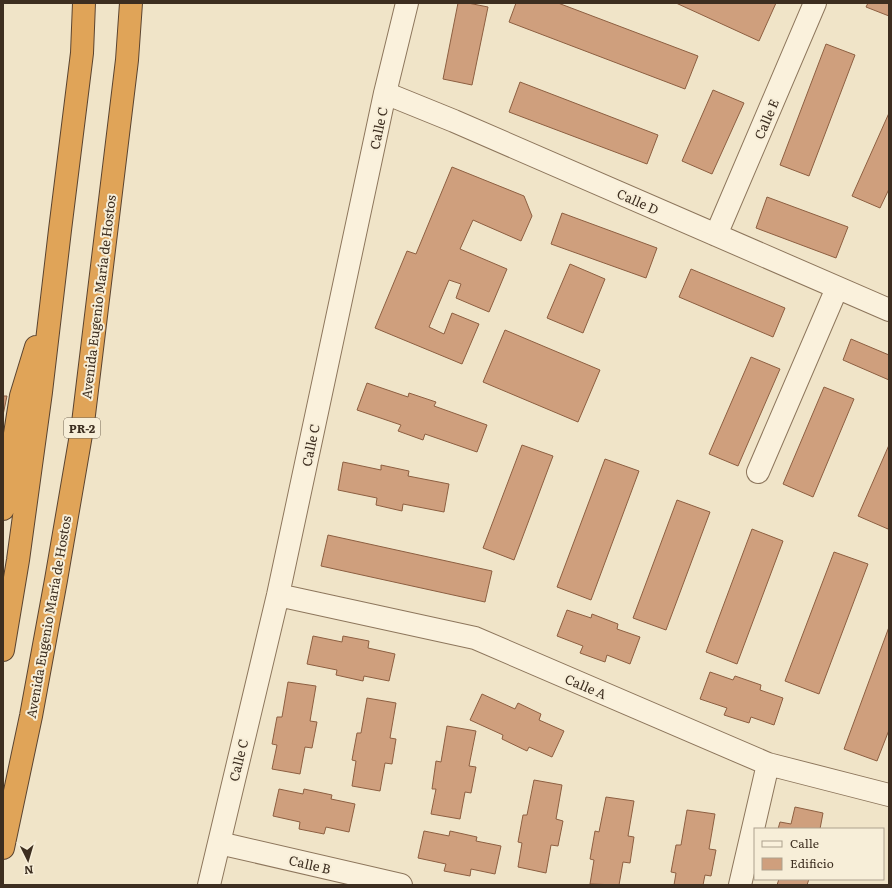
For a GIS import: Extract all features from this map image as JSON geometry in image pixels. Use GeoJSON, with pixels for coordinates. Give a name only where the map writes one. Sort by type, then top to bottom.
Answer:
{"type":"FeatureCollection","features":[{"type":"Feature","properties":{"kind":"highway"},"geometry":{"type":"LineString","coordinates":[[3,650],[18,560],[41,392],[82,53],[84,3]]}},
{"type":"Feature","properties":{"kind":"highway","name":"Avenida Eugenio María de Hostos"},"geometry":{"type":"LineString","coordinates":[[3,848],[31,716],[83,423],[127,60],[130,3]]}},
{"type":"Feature","properties":{"kind":"highway"},"geometry":{"type":"LineString","coordinates":[[3,509],[21,396],[52,297]]}},
{"type":"Feature","properties":{"kind":"street","name":"Calle C"},"geometry":{"type":"LineString","coordinates":[[209,885],[278,595],[385,93],[406,3]]}},
{"type":"Feature","properties":{"kind":"street","name":"Calle E"},"geometry":{"type":"LineString","coordinates":[[716,235],[816,3]]}},
{"type":"Feature","properties":{"kind":"street","name":"Calle D"},"geometry":{"type":"LineString","coordinates":[[385,93],[454,120],[889,310]]}},
{"type":"Feature","properties":{"kind":"street"},"geometry":{"type":"LineString","coordinates":[[758,472],[837,288]]}},
{"type":"Feature","properties":{"kind":"street","name":"Calle A"},"geometry":{"type":"LineString","coordinates":[[278,595],[475,638],[768,764],[889,795]]}},
{"type":"Feature","properties":{"kind":"street"},"geometry":{"type":"LineString","coordinates":[[740,885],[768,764]]}},
{"type":"Feature","properties":{"kind":"street","name":"Calle B"},"geometry":{"type":"LineString","coordinates":[[219,843],[401,885]]}},
{"type":"Feature","properties":{"kind":"building"},"geometry":{"type":"Polygon","coordinates":[[[458,3],[468,3],[488,7],[472,85],[443,79],[458,3]]]}},
{"type":"Feature","properties":{"kind":"building"},"geometry":{"type":"Polygon","coordinates":[[[516,3],[558,3],[698,56],[685,89],[509,22],[516,3]]]}},
{"type":"Feature","properties":{"kind":"building"},"geometry":{"type":"Polygon","coordinates":[[[676,3],[776,3],[759,41],[676,3]]]}},
{"type":"Feature","properties":{"kind":"building"},"geometry":{"type":"Polygon","coordinates":[[[868,3],[889,3],[889,16],[866,7],[868,3]]]}},
{"type":"Feature","properties":{"kind":"building"},"geometry":{"type":"Polygon","coordinates":[[[826,44],[855,55],[809,176],[780,165],[826,44]]]}},
{"type":"Feature","properties":{"kind":"building"},"geometry":{"type":"Polygon","coordinates":[[[520,82],[658,135],[647,164],[509,112],[520,82]]]}},
{"type":"Feature","properties":{"kind":"building"},"geometry":{"type":"Polygon","coordinates":[[[713,90],[744,103],[712,174],[682,161],[713,90]]]}},
{"type":"Feature","properties":{"kind":"building"},"geometry":{"type":"Polygon","coordinates":[[[889,113],[889,189],[880,208],[852,196],[889,113]]]}},
{"type":"Feature","properties":{"kind":"building"},"geometry":{"type":"Polygon","coordinates":[[[452,167],[524,196],[532,216],[521,241],[473,220],[460,249],[507,269],[489,312],[456,298],[461,284],[449,280],[429,327],[444,334],[452,313],[479,324],[462,364],[375,328],[407,251],[416,254],[452,167]]]}},
{"type":"Feature","properties":{"kind":"building"},"geometry":{"type":"Polygon","coordinates":[[[767,197],[848,227],[836,258],[756,228],[767,197]]]}},
{"type":"Feature","properties":{"kind":"building"},"geometry":{"type":"Polygon","coordinates":[[[562,213],[657,248],[646,278],[551,244],[562,213]]]}},
{"type":"Feature","properties":{"kind":"building"},"geometry":{"type":"Polygon","coordinates":[[[570,264],[605,279],[583,333],[547,318],[570,264]]]}},
{"type":"Feature","properties":{"kind":"building"},"geometry":{"type":"Polygon","coordinates":[[[691,269],[785,308],[773,337],[679,297],[691,269]]]}},
{"type":"Feature","properties":{"kind":"building"},"geometry":{"type":"Polygon","coordinates":[[[505,330],[600,370],[578,422],[483,382],[505,330]]]}},
{"type":"Feature","properties":{"kind":"building"},"geometry":{"type":"Polygon","coordinates":[[[851,339],[889,355],[889,380],[843,360],[851,339]]]}},
{"type":"Feature","properties":{"kind":"building"},"geometry":{"type":"Polygon","coordinates":[[[751,357],[780,369],[738,466],[709,454],[751,357]]]}},
{"type":"Feature","properties":{"kind":"building"},"geometry":{"type":"Polygon","coordinates":[[[367,383],[408,397],[409,393],[436,402],[434,406],[487,425],[477,452],[425,434],[423,440],[398,431],[401,425],[357,410],[367,383]]]}},
{"type":"Feature","properties":{"kind":"building"},"geometry":{"type":"Polygon","coordinates":[[[824,387],[854,399],[813,497],[783,484],[824,387]]]}},
{"type":"Feature","properties":{"kind":"building"},"geometry":{"type":"Polygon","coordinates":[[[3,396],[7,396],[3,415],[3,396]]]}},
{"type":"Feature","properties":{"kind":"building"},"geometry":{"type":"Polygon","coordinates":[[[522,445],[553,456],[514,560],[483,548],[522,445]]]}},
{"type":"Feature","properties":{"kind":"building"},"geometry":{"type":"Polygon","coordinates":[[[889,445],[889,526],[888,529],[858,516],[889,445]]]}},
{"type":"Feature","properties":{"kind":"building"},"geometry":{"type":"Polygon","coordinates":[[[605,459],[639,471],[591,600],[557,587],[605,459]]]}},
{"type":"Feature","properties":{"kind":"building"},"geometry":{"type":"Polygon","coordinates":[[[343,462],[381,470],[381,465],[409,471],[408,476],[449,484],[444,512],[403,504],[402,511],[376,505],[377,498],[338,490],[343,462]]]}},
{"type":"Feature","properties":{"kind":"building"},"geometry":{"type":"Polygon","coordinates":[[[677,500],[710,512],[666,630],[633,618],[677,500]]]}},
{"type":"Feature","properties":{"kind":"building"},"geometry":{"type":"Polygon","coordinates":[[[752,529],[783,541],[737,664],[706,652],[752,529]]]}},
{"type":"Feature","properties":{"kind":"building"},"geometry":{"type":"Polygon","coordinates":[[[328,535],[492,571],[485,602],[321,566],[328,535]]]}},
{"type":"Feature","properties":{"kind":"building"},"geometry":{"type":"Polygon","coordinates":[[[834,552],[868,564],[819,694],[785,681],[834,552]]]}},
{"type":"Feature","properties":{"kind":"building"},"geometry":{"type":"Polygon","coordinates":[[[567,610],[591,618],[592,614],[618,624],[617,629],[640,637],[630,664],[607,655],[605,662],[580,653],[583,646],[557,636],[567,610]]]}},
{"type":"Feature","properties":{"kind":"building"},"geometry":{"type":"Polygon","coordinates":[[[889,627],[889,730],[877,761],[844,749],[889,627]]]}},
{"type":"Feature","properties":{"kind":"building"},"geometry":{"type":"Polygon","coordinates":[[[313,636],[342,642],[343,636],[369,641],[368,648],[395,654],[389,681],[364,676],[363,681],[336,675],[337,670],[307,664],[313,636]]]}},
{"type":"Feature","properties":{"kind":"building"},"geometry":{"type":"Polygon","coordinates":[[[710,672],[733,680],[735,676],[761,685],[760,690],[783,698],[774,725],[751,717],[749,723],[724,715],[727,708],[700,699],[710,672]]]}},
{"type":"Feature","properties":{"kind":"building"},"geometry":{"type":"Polygon","coordinates":[[[288,682],[316,686],[310,721],[317,722],[312,748],[305,747],[300,774],[272,769],[277,745],[272,744],[277,717],[282,717],[288,682]]]}},
{"type":"Feature","properties":{"kind":"building"},"geometry":{"type":"Polygon","coordinates":[[[482,694],[515,709],[518,703],[541,714],[539,720],[564,731],[552,757],[529,747],[527,751],[502,739],[503,735],[470,720],[482,694]]]}},
{"type":"Feature","properties":{"kind":"building"},"geometry":{"type":"Polygon","coordinates":[[[367,698],[396,703],[390,738],[396,739],[392,764],[385,763],[380,791],[352,786],[356,761],[352,760],[357,733],[361,733],[367,698]]]}},
{"type":"Feature","properties":{"kind":"building"},"geometry":{"type":"Polygon","coordinates":[[[447,726],[476,731],[469,766],[476,767],[471,793],[465,792],[460,819],[431,814],[436,789],[432,789],[436,761],[441,762],[447,726]]]}},
{"type":"Feature","properties":{"kind":"building"},"geometry":{"type":"Polygon","coordinates":[[[534,780],[562,785],[556,819],[563,821],[558,846],[551,845],[546,873],[518,867],[522,843],[518,842],[523,815],[527,815],[534,780]]]}},
{"type":"Feature","properties":{"kind":"building"},"geometry":{"type":"Polygon","coordinates":[[[279,789],[303,794],[304,789],[332,795],[331,799],[355,804],[349,832],[326,827],[324,834],[299,829],[300,822],[273,816],[279,789]]]}},
{"type":"Feature","properties":{"kind":"building"},"geometry":{"type":"Polygon","coordinates":[[[606,797],[634,801],[628,836],[634,837],[630,863],[623,862],[619,885],[590,884],[594,860],[590,859],[595,831],[599,832],[606,797]]]}},
{"type":"Feature","properties":{"kind":"building"},"geometry":{"type":"Polygon","coordinates":[[[795,807],[823,813],[820,828],[778,828],[780,822],[791,824],[795,807]]]}},
{"type":"Feature","properties":{"kind":"building"},"geometry":{"type":"Polygon","coordinates":[[[687,810],[715,814],[709,849],[716,850],[711,876],[705,875],[703,885],[674,885],[676,873],[671,872],[676,845],[681,845],[687,810]]]}},
{"type":"Feature","properties":{"kind":"building"},"geometry":{"type":"Polygon","coordinates":[[[424,831],[449,836],[450,831],[477,837],[476,841],[501,846],[495,874],[471,869],[470,876],[444,871],[446,864],[418,858],[424,831]]]}},
{"type":"Feature","properties":{"kind":"building"},"geometry":{"type":"Polygon","coordinates":[[[779,880],[809,880],[807,885],[777,885],[779,880]]]}}]}
